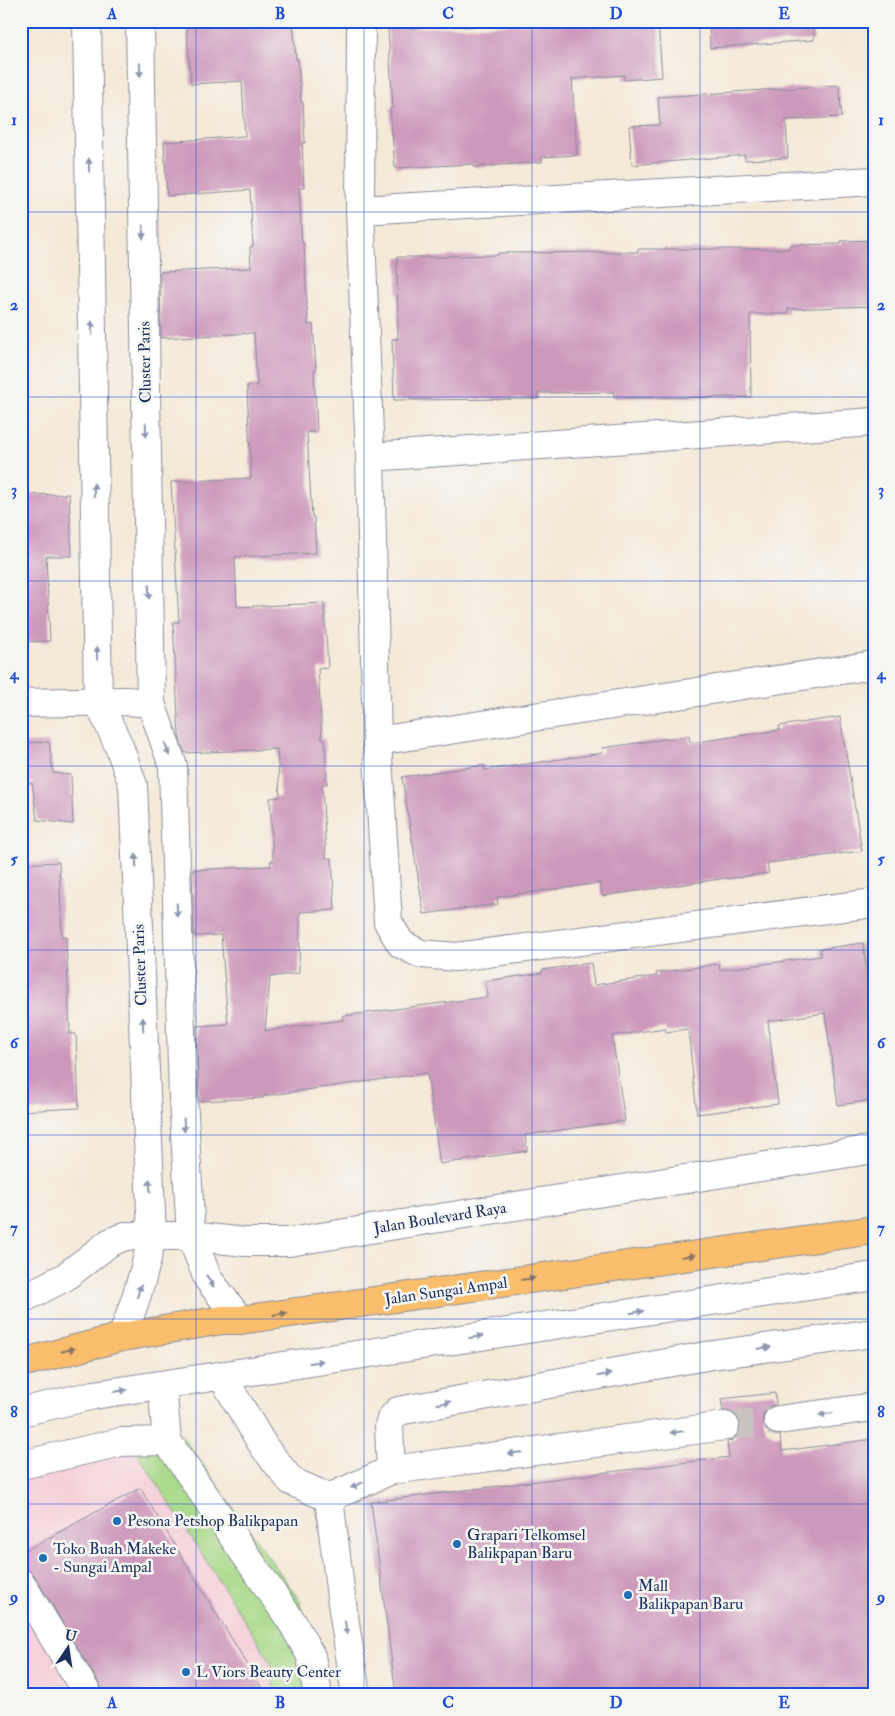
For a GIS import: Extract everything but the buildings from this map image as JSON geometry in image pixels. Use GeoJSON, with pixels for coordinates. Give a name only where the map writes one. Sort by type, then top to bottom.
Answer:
{"type":"FeatureCollection","features":[{"type":"Feature","properties":{"kind":"main road","name":"Jalan Sungai Ampal"},"geometry":{"type":"LineString","coordinates":[[21,1362],[122,1337],[222,1320],[240,1320],[874,1230]]}},
{"type":"Feature","properties":{"kind":"street","name":"Cluster Paris"},"geometry":{"type":"LineString","coordinates":[[87,21],[98,702],[120,746],[133,785],[152,1235],[142,1279],[122,1337]]}},
{"type":"Feature","properties":{"kind":"street","name":"Cluster Paris"},"geometry":{"type":"LineString","coordinates":[[140,21],[150,702],[173,766],[183,1098],[190,1223],[208,1280],[240,1320]]}},
{"type":"Feature","properties":{"kind":"street"},"geometry":{"type":"LineString","coordinates":[[362,21],[360,210],[370,457],[377,741],[388,922],[401,944],[421,954],[456,957],[874,903]]}},
{"type":"Feature","properties":{"kind":"street"},"geometry":{"type":"LineString","coordinates":[[360,210],[874,181]]}},
{"type":"Feature","properties":{"kind":"street"},"geometry":{"type":"LineString","coordinates":[[370,457],[874,422]]}},
{"type":"Feature","properties":{"kind":"street"},"geometry":{"type":"LineString","coordinates":[[377,741],[874,665]]}},
{"type":"Feature","properties":{"kind":"street"},"geometry":{"type":"LineString","coordinates":[[21,703],[150,702]]}},
{"type":"Feature","properties":{"kind":"street"},"geometry":{"type":"LineString","coordinates":[[146,1103],[183,1098]]}},
{"type":"Feature","properties":{"kind":"street","name":"Jalan Boulevard Raya"},"geometry":{"type":"LineString","coordinates":[[21,1296],[28,1296],[65,1277],[109,1243],[125,1236],[152,1235],[190,1223],[245,1242],[289,1242],[874,1149]]}},
{"type":"Feature","properties":{"kind":"street"},"geometry":{"type":"LineString","coordinates":[[21,1412],[94,1395],[874,1276]]}},
{"type":"Feature","properties":{"kind":"street"},"geometry":{"type":"LineString","coordinates":[[391,1470],[389,1426],[391,1419],[398,1411],[706,1356],[874,1333]]}},
{"type":"Feature","properties":{"kind":"street"},"geometry":{"type":"LineString","coordinates":[[222,1376],[264,1447],[291,1481],[329,1498],[391,1470],[725,1426]]}},
{"type":"Feature","properties":{"kind":"street"},"geometry":{"type":"LineString","coordinates":[[162,1385],[167,1441],[292,1622],[311,1656],[318,1695]]}},
{"type":"Feature","properties":{"kind":"street"},"geometry":{"type":"LineString","coordinates":[[778,1420],[874,1407]]}},
{"type":"Feature","properties":{"kind":"street"},"geometry":{"type":"LineString","coordinates":[[21,1465],[121,1442],[167,1441]]}},
{"type":"Feature","properties":{"kind":"street"},"geometry":{"type":"LineString","coordinates":[[329,1498],[341,1597],[356,1695]]}},
{"type":"Feature","properties":{"kind":"street"},"geometry":{"type":"LineString","coordinates":[[21,1583],[88,1695]]}},
{"type":"Feature","properties":{"kind":"shaded area"},"geometry":{"type":"Polygon","coordinates":[[[125,1434],[272,1662],[274,1695],[21,1695],[21,1463],[125,1434]]]}},
{"type":"Feature","properties":{"kind":"green space"},"geometry":{"type":"Polygon","coordinates":[[[125,1434],[181,1435],[300,1601],[309,1695],[274,1695],[271,1662],[125,1434]]]}},
{"type":"Feature","properties":{"kind":"tunnel"},"geometry":{"type":"LineString","coordinates":[[725,1426],[778,1420]]}},
{"type":"Feature","properties":{"kind":"place","name":"Pesona Petshop Balikpapan"},"geometry":{"type":"Point","coordinates":[117,1521]}},
{"type":"Feature","properties":{"kind":"place","name":"Grapari Telkomsel Balikpapan Baru"},"geometry":{"type":"Point","coordinates":[457,1544]}},
{"type":"Feature","properties":{"kind":"place","name":"Toko Buah Makeke - Sungai Ampal"},"geometry":{"type":"Point","coordinates":[43,1558]}},
{"type":"Feature","properties":{"kind":"place","name":"Mall Balikpapan Baru"},"geometry":{"type":"Point","coordinates":[628,1595]}},
{"type":"Feature","properties":{"kind":"place","name":"L Viors Beauty Center"},"geometry":{"type":"Point","coordinates":[186,1672]}}]}
